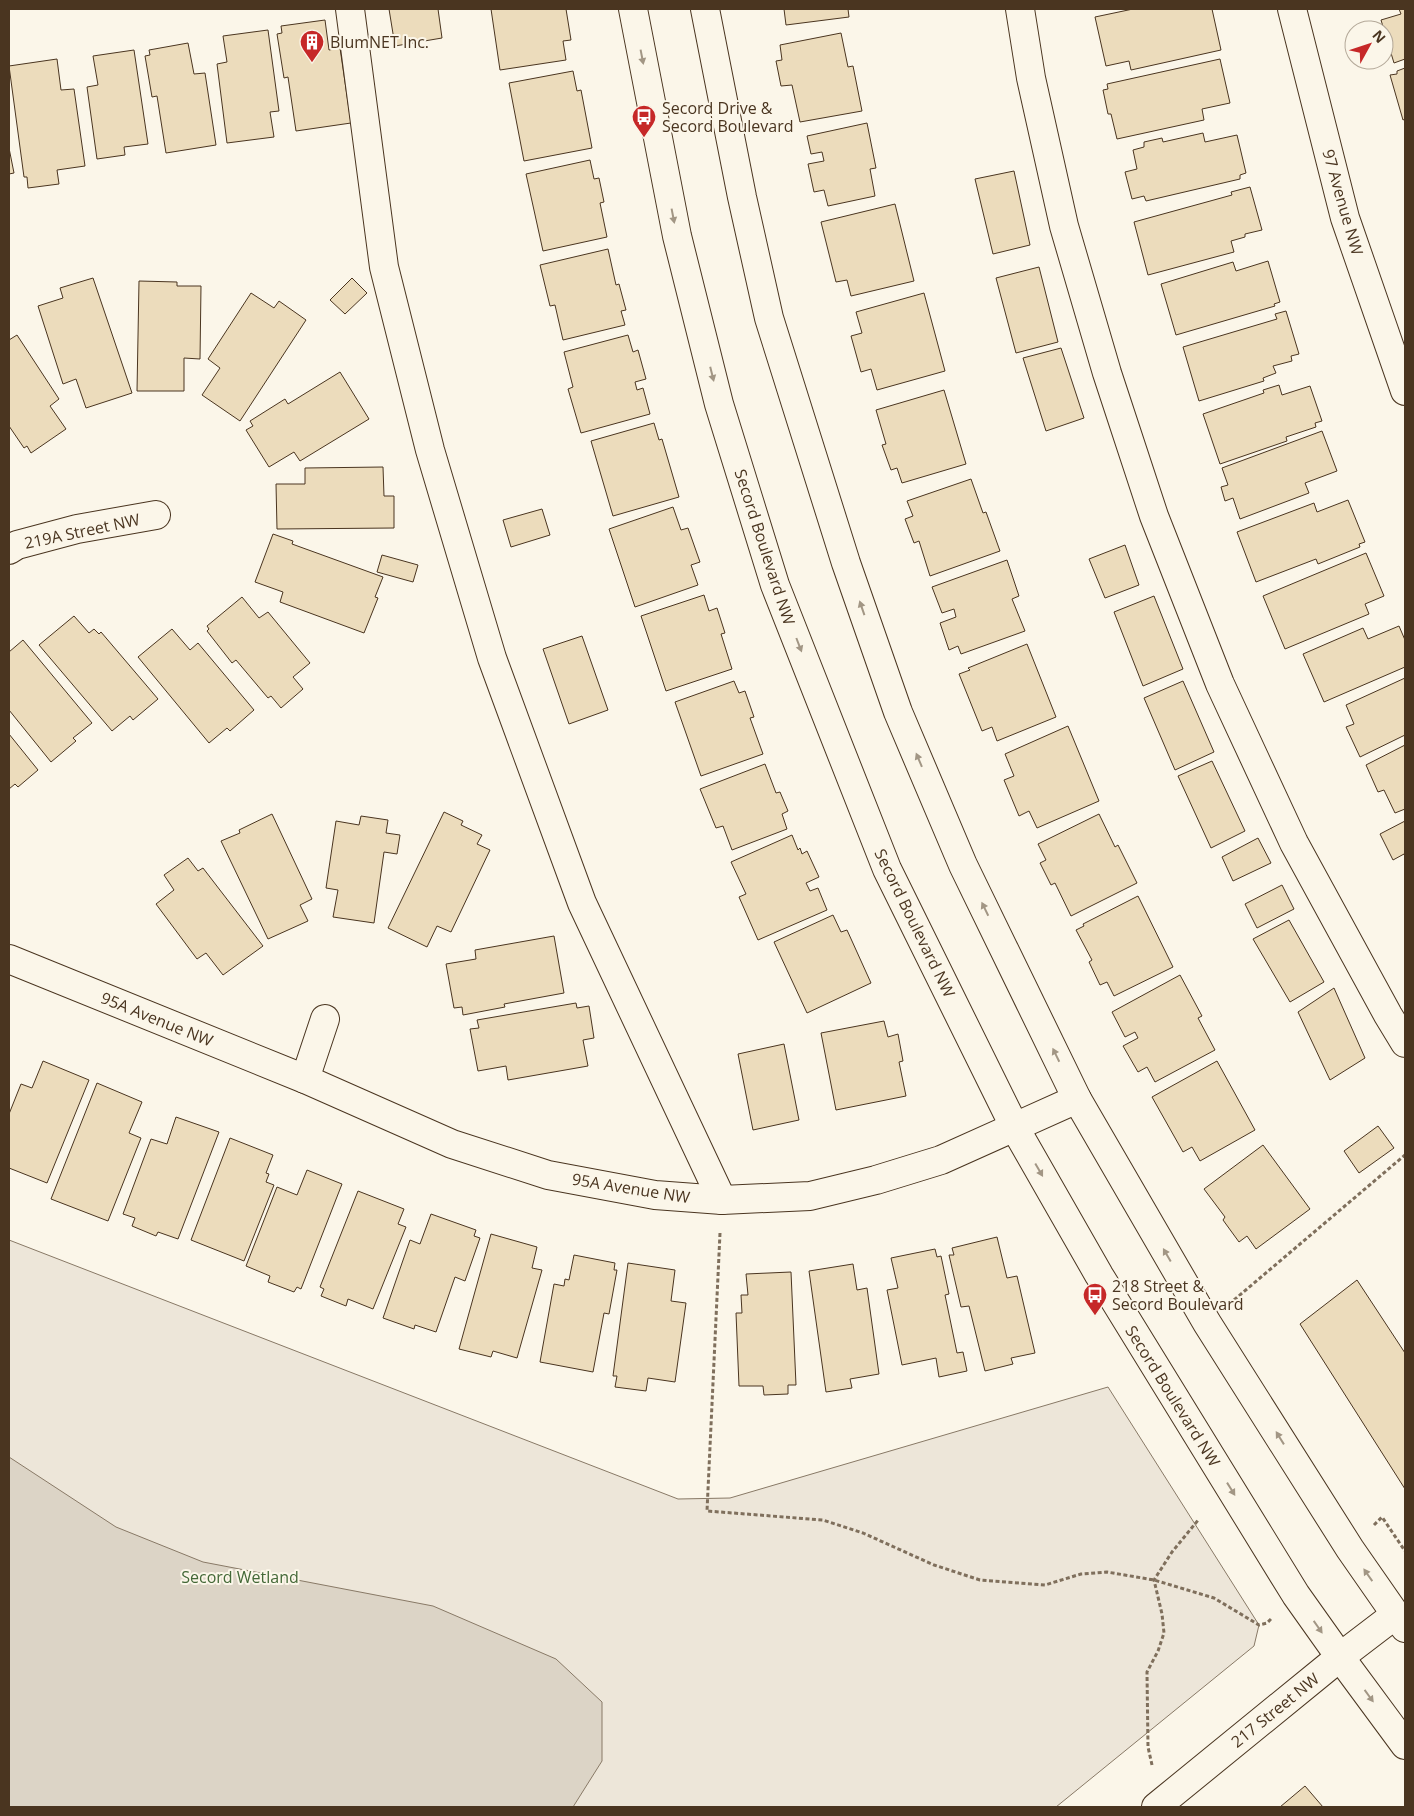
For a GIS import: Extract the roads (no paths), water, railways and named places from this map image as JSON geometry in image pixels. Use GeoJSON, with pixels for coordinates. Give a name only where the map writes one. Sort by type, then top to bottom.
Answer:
{"type":"FeatureCollection","features":[{"type":"Feature","properties":{"kind":"street"},"geometry":{"type":"LineString","coordinates":[[350,9],[384,267],[430,450],[492,658],[582,903],[722,1200]]}},
{"type":"Feature","properties":{"kind":"street","name":"Secord Boulevard NW"},"geometry":{"type":"LineString","coordinates":[[633,9],[677,236],[719,404],[775,585],[887,869],[1015,1128],[1099,1275],[1296,1595],[1405,1745]]}},
{"type":"Feature","properties":{"kind":"street"},"geometry":{"type":"LineString","coordinates":[[705,9],[740,187],[769,318],[846,563],[898,712],[963,865],[1077,1099],[1207,1323],[1350,1549],[1400,1622]]}},
{"type":"Feature","properties":{"kind":"street"},"geometry":{"type":"LineString","coordinates":[[1020,9],[1031,78],[1064,226],[1107,374],[1154,516],[1220,684],[1294,843],[1405,1043]]}},
{"type":"Feature","properties":{"kind":"street","name":"97 Avenue NW"},"geometry":{"type":"LineString","coordinates":[[1292,9],[1345,218],[1405,391]]}},
{"type":"Feature","properties":{"kind":"street","name":"219A Street NW"},"geometry":{"type":"LineString","coordinates":[[9,550],[17,545],[77,529],[156,515]]}},
{"type":"Feature","properties":{"kind":"street","name":"95A Avenue NW"},"geometry":{"type":"LineString","coordinates":[[9,959],[305,1079],[452,1144],[548,1175],[655,1195],[722,1200],[810,1196],[876,1180],[941,1160],[1077,1099]]}},
{"type":"Feature","properties":{"kind":"street"},"geometry":{"type":"LineString","coordinates":[[305,1079],[325,1019]]}},
{"type":"Feature","properties":{"kind":"street","name":"217 Street NW"},"geometry":{"type":"LineString","coordinates":[[1159,1805],[1340,1658],[1400,1622]]}},
{"type":"Feature","properties":{"kind":"place","name":"BlumNET Inc."},"geometry":{"type":"Point","coordinates":[312,63]}},
{"type":"Feature","properties":{"kind":"place","name":"Secord Drive & Secord Boulevard"},"geometry":{"type":"Point","coordinates":[644,138]}},
{"type":"Feature","properties":{"kind":"place","name":"218 Street & Secord Boulevard"},"geometry":{"type":"Point","coordinates":[1095,1316]}},
{"type":"Feature","properties":{"kind":"park label","name":"Secord Wetland"},"geometry":{"type":"Point","coordinates":[240,1577]}}]}
